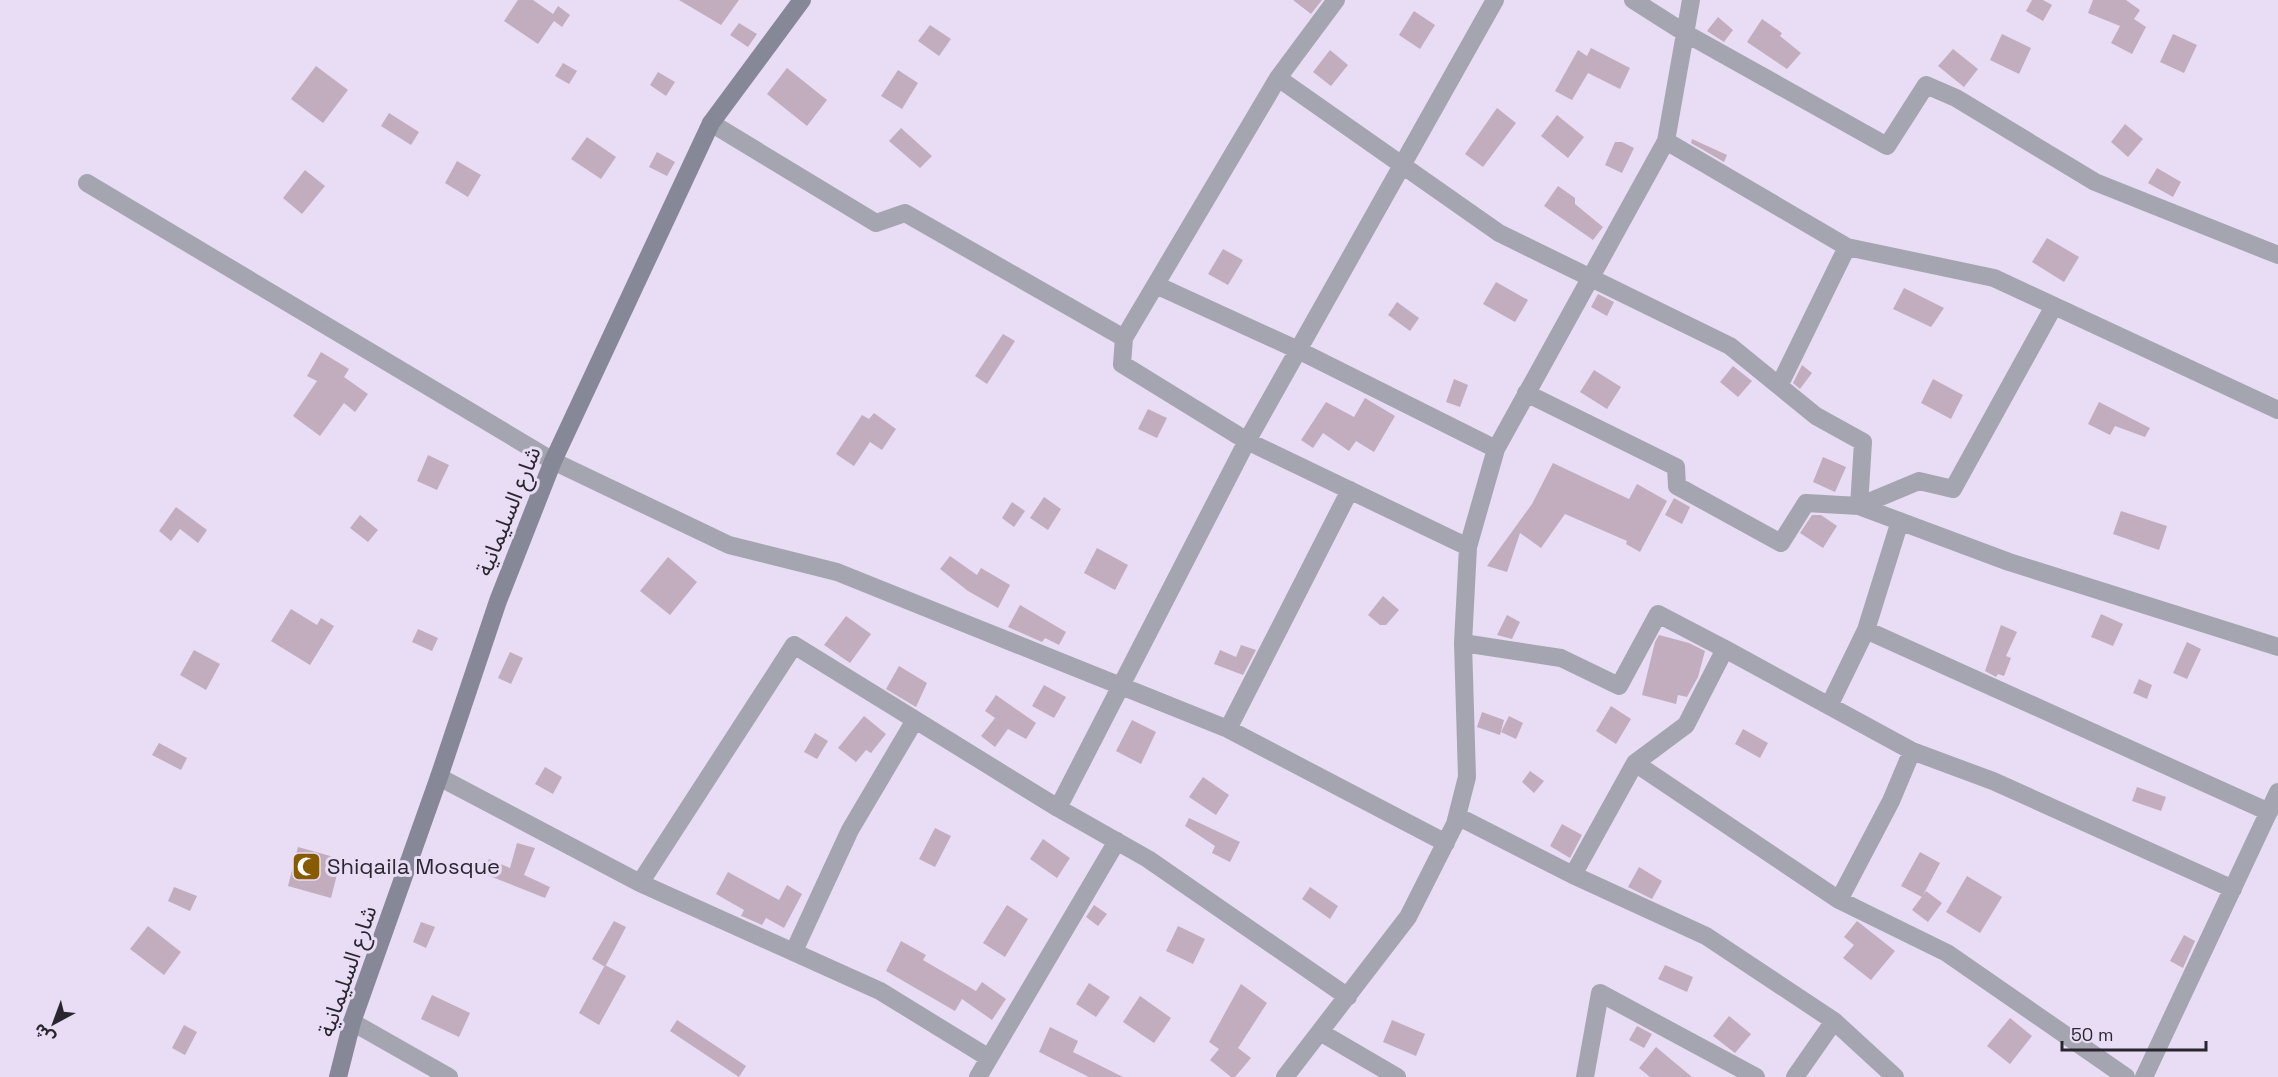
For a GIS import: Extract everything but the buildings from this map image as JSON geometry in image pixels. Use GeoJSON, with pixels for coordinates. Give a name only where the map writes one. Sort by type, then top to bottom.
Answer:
{"type":"FeatureCollection","features":[{"type":"Feature","properties":{"kind":"street","name":"شارع السليمانية"},"geometry":{"type":"LineString","coordinates":[[338,1077],[352,1022],[440,777],[498,601],[553,461],[711,123],[802,0]]}},
{"type":"Feature","properties":{"kind":"street"},"geometry":{"type":"LineString","coordinates":[[1336,0],[1278,78],[1155,285],[1124,338],[1122,364],[1247,441],[1468,547]]}},
{"type":"Feature","properties":{"kind":"street"},"geometry":{"type":"LineString","coordinates":[[1058,808],[1247,441],[1495,0]]}},
{"type":"Feature","properties":{"kind":"street"},"geometry":{"type":"LineString","coordinates":[[1633,0],[1685,33],[1887,146],[1926,85],[1956,98],[2095,182],[2278,255]]}},
{"type":"Feature","properties":{"kind":"street"},"geometry":{"type":"LineString","coordinates":[[1285,1077],[1408,918],[1457,816],[1467,777],[1463,644],[1468,547],[1496,449],[1666,141],[1691,0]]}},
{"type":"Feature","properties":{"kind":"street"},"geometry":{"type":"LineString","coordinates":[[1278,78],[1499,233],[1730,346],[1816,416],[1863,442],[1859,506]]}},
{"type":"Feature","properties":{"kind":"street"},"geometry":{"type":"LineString","coordinates":[[711,123],[876,223],[905,213],[1124,338]]}},
{"type":"Feature","properties":{"kind":"street"},"geometry":{"type":"LineString","coordinates":[[1666,141],[1847,247],[1994,278],[2278,410]]}},
{"type":"Feature","properties":{"kind":"street"},"geometry":{"type":"LineString","coordinates":[[87,183],[553,461],[729,545],[837,573],[1228,729],[1446,843]]}},
{"type":"Feature","properties":{"kind":"street"},"geometry":{"type":"LineString","coordinates":[[1779,386],[1847,247]]}},
{"type":"Feature","properties":{"kind":"street"},"geometry":{"type":"LineString","coordinates":[[1155,285],[1298,350],[1496,449]]}},
{"type":"Feature","properties":{"kind":"street"},"geometry":{"type":"LineString","coordinates":[[1859,506],[1919,482],[1953,489],[2054,306]]}},
{"type":"Feature","properties":{"kind":"street"},"geometry":{"type":"LineString","coordinates":[[1527,393],[1676,467],[1677,486],[1780,543],[1806,503],[1859,506],[2009,562],[2278,647]]}},
{"type":"Feature","properties":{"kind":"street"},"geometry":{"type":"LineString","coordinates":[[1228,729],[1350,490]]}},
{"type":"Feature","properties":{"kind":"street"},"geometry":{"type":"LineString","coordinates":[[1829,706],[1866,630],[1900,521]]}},
{"type":"Feature","properties":{"kind":"street"},"geometry":{"type":"LineString","coordinates":[[1463,644],[1561,658],[1619,686],[1658,614],[1912,751],[1993,781],[2233,889]]}},
{"type":"Feature","properties":{"kind":"street"},"geometry":{"type":"LineString","coordinates":[[1866,630],[2269,812]]}},
{"type":"Feature","properties":{"kind":"street"},"geometry":{"type":"LineString","coordinates":[[640,883],[794,645],[1058,808],[1148,858],[1348,997]]}},
{"type":"Feature","properties":{"kind":"street"},"geometry":{"type":"LineString","coordinates":[[1573,875],[1635,763],[1686,725],[1725,649]]}},
{"type":"Feature","properties":{"kind":"street"},"geometry":{"type":"LineString","coordinates":[[794,951],[850,830],[915,720]]}},
{"type":"Feature","properties":{"kind":"street"},"geometry":{"type":"LineString","coordinates":[[1839,900],[1891,801],[1912,751]]}},
{"type":"Feature","properties":{"kind":"street"},"geometry":{"type":"LineString","coordinates":[[1635,763],[1839,900],[1947,953],[2126,1077]]}},
{"type":"Feature","properties":{"kind":"street"},"geometry":{"type":"LineString","coordinates":[[440,777],[640,883],[880,991],[989,1058]]}},
{"type":"Feature","properties":{"kind":"street"},"geometry":{"type":"LineString","coordinates":[[2144,1077],[2278,792]]}},
{"type":"Feature","properties":{"kind":"street"},"geometry":{"type":"LineString","coordinates":[[1457,816],[1573,875],[1706,936],[1834,1021],[1895,1077]]}},
{"type":"Feature","properties":{"kind":"street"},"geometry":{"type":"LineString","coordinates":[[978,1077],[1117,841]]}},
{"type":"Feature","properties":{"kind":"street"},"geometry":{"type":"LineString","coordinates":[[1585,1077],[1599,993],[1756,1077]]}},
{"type":"Feature","properties":{"kind":"street"},"geometry":{"type":"LineString","coordinates":[[1795,1077],[1834,1021]]}},
{"type":"Feature","properties":{"kind":"street"},"geometry":{"type":"LineString","coordinates":[[352,1022],[449,1077]]}},
{"type":"Feature","properties":{"kind":"street"},"geometry":{"type":"LineString","coordinates":[[1320,1032],[1387,1074]]}},
{"type":"Feature","properties":{"kind":"place","name":"Shiqaila Mosque"},"geometry":{"type":"Point","coordinates":[306,866]}}]}
